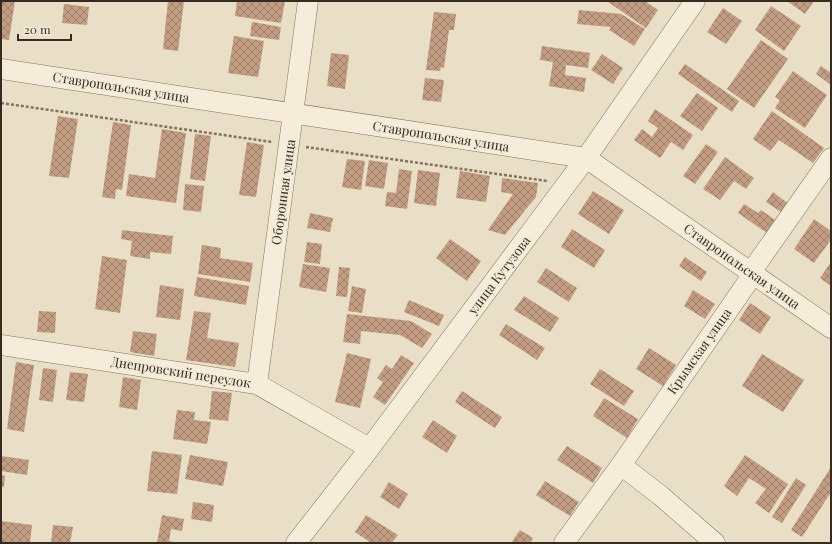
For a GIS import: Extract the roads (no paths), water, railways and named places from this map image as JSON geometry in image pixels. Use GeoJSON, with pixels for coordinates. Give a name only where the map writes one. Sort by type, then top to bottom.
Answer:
{"type":"FeatureCollection","features":[{"type":"Feature","properties":{"kind":"street","name":"Оборонная улица"},"geometry":{"type":"LineString","coordinates":[[257,384],[308,1]]}},
{"type":"Feature","properties":{"kind":"street","name":"улица Кутузова"},"geometry":{"type":"LineString","coordinates":[[296,543],[586,158],[695,1]]}},
{"type":"Feature","properties":{"kind":"street","name":"Ставропольская улица"},"geometry":{"type":"LineString","coordinates":[[1,68],[586,158],[831,328]]}},
{"type":"Feature","properties":{"kind":"street","name":"Крымская улица"},"geometry":{"type":"LineString","coordinates":[[564,543],[747,283],[751,272],[831,158]]}},
{"type":"Feature","properties":{"kind":"street","name":"Днепровский переулок"},"geometry":{"type":"LineString","coordinates":[[1,345],[257,384],[369,448]]}},
{"type":"Feature","properties":{"kind":"street"},"geometry":{"type":"LineString","coordinates":[[620,465],[661,496],[715,543]]}}]}
